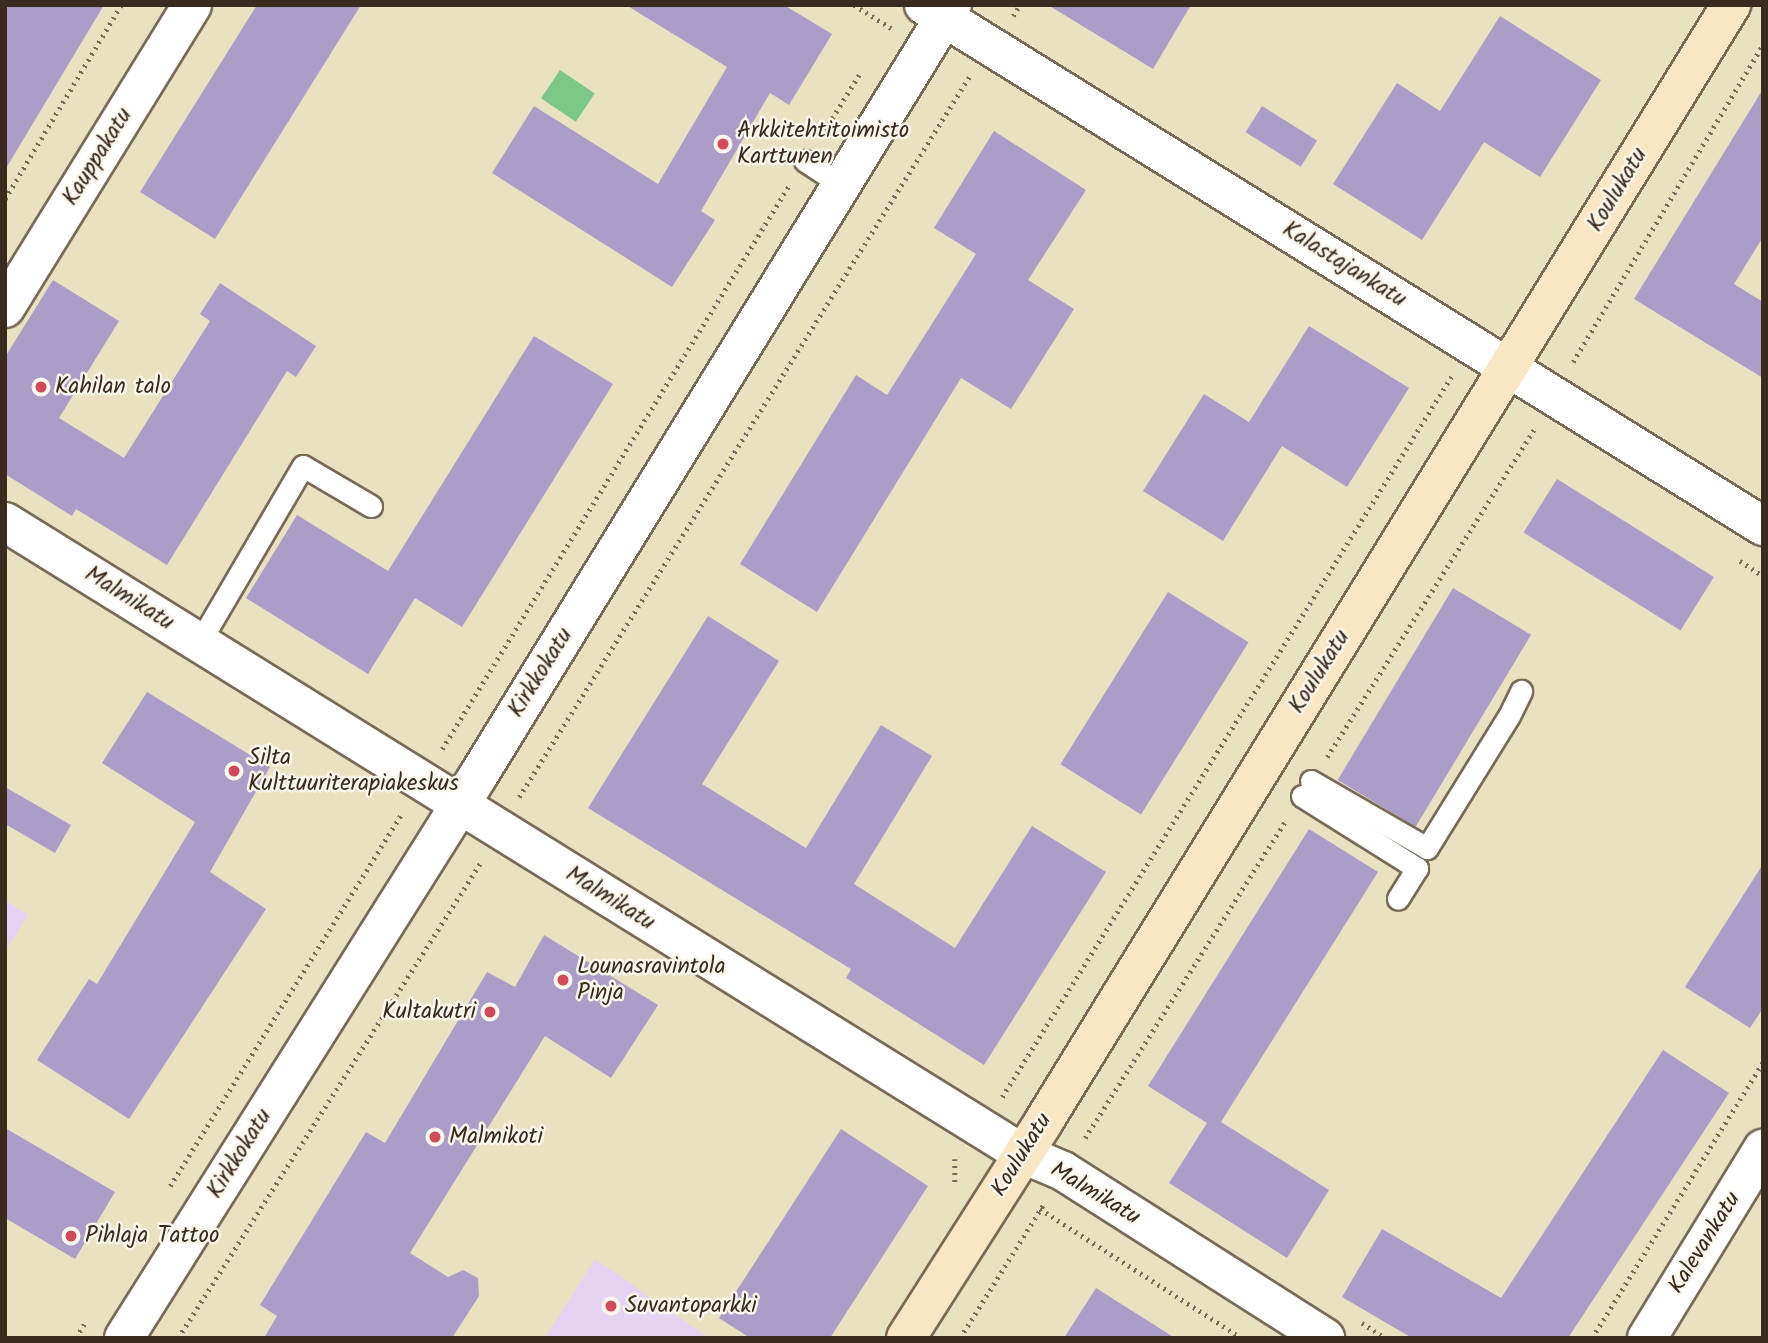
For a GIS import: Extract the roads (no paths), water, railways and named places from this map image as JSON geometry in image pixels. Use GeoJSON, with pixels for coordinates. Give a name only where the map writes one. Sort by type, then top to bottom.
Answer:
{"type":"FeatureCollection","features":[{"type":"Feature","properties":{"kind":"street","name":"Kauppakatu"},"geometry":{"type":"LineString","coordinates":[[5,308],[191,5]]}},
{"type":"Feature","properties":{"kind":"street","name":"Koulukatu"},"geometry":{"type":"LineString","coordinates":[[906,1338],[1023,1154],[1731,5]]}},
{"type":"Feature","properties":{"kind":"street","name":"Kalastajankatu"},"geometry":{"type":"LineString","coordinates":[[929,11],[991,46],[1763,526]]}},
{"type":"Feature","properties":{"kind":"street","name":"Kirkkokatu"},"geometry":{"type":"LineString","coordinates":[[124,1338],[460,806],[842,185],[929,11]]}},
{"type":"Feature","properties":{"kind":"street","name":"Malmikatu"},"geometry":{"type":"LineString","coordinates":[[5,522],[199,643],[412,797],[460,806],[1023,1154],[1063,1171],[1325,1338]]}},
{"type":"Feature","properties":{"kind":"street","name":"Kalevankatu"},"geometry":{"type":"LineString","coordinates":[[1647,1338],[1763,1149]]}},
{"type":"Feature","properties":{"kind":"lane"},"geometry":{"type":"LineString","coordinates":[[805,161],[842,185]]}},
{"type":"Feature","properties":{"kind":"lane"},"geometry":{"type":"LineString","coordinates":[[199,643],[303,466],[371,506]]}},
{"type":"Feature","properties":{"kind":"lane"},"geometry":{"type":"LineString","coordinates":[[1398,899],[1417,868],[1306,788],[1427,848],[1521,691]]}},
{"type":"Feature","properties":{"kind":"place","name":"Arkkitehtitoimisto Karttunen"},"geometry":{"type":"Point","coordinates":[723,144]}},
{"type":"Feature","properties":{"kind":"place","name":"Kahilan talo"},"geometry":{"type":"Point","coordinates":[41,387]}},
{"type":"Feature","properties":{"kind":"place","name":"Silta Kulttuuriterapiakeskus"},"geometry":{"type":"Point","coordinates":[234,771]}},
{"type":"Feature","properties":{"kind":"place","name":"Lounasravintola Pinja"},"geometry":{"type":"Point","coordinates":[563,980]}},
{"type":"Feature","properties":{"kind":"place","name":"Kultakutri"},"geometry":{"type":"Point","coordinates":[490,1012]}},
{"type":"Feature","properties":{"kind":"place","name":"Malmikoti"},"geometry":{"type":"Point","coordinates":[435,1137]}},
{"type":"Feature","properties":{"kind":"place","name":"Pihlaja Tattoo"},"geometry":{"type":"Point","coordinates":[71,1236]}},
{"type":"Feature","properties":{"kind":"place","name":"Suvantoparkki"},"geometry":{"type":"Point","coordinates":[611,1306]}}]}
